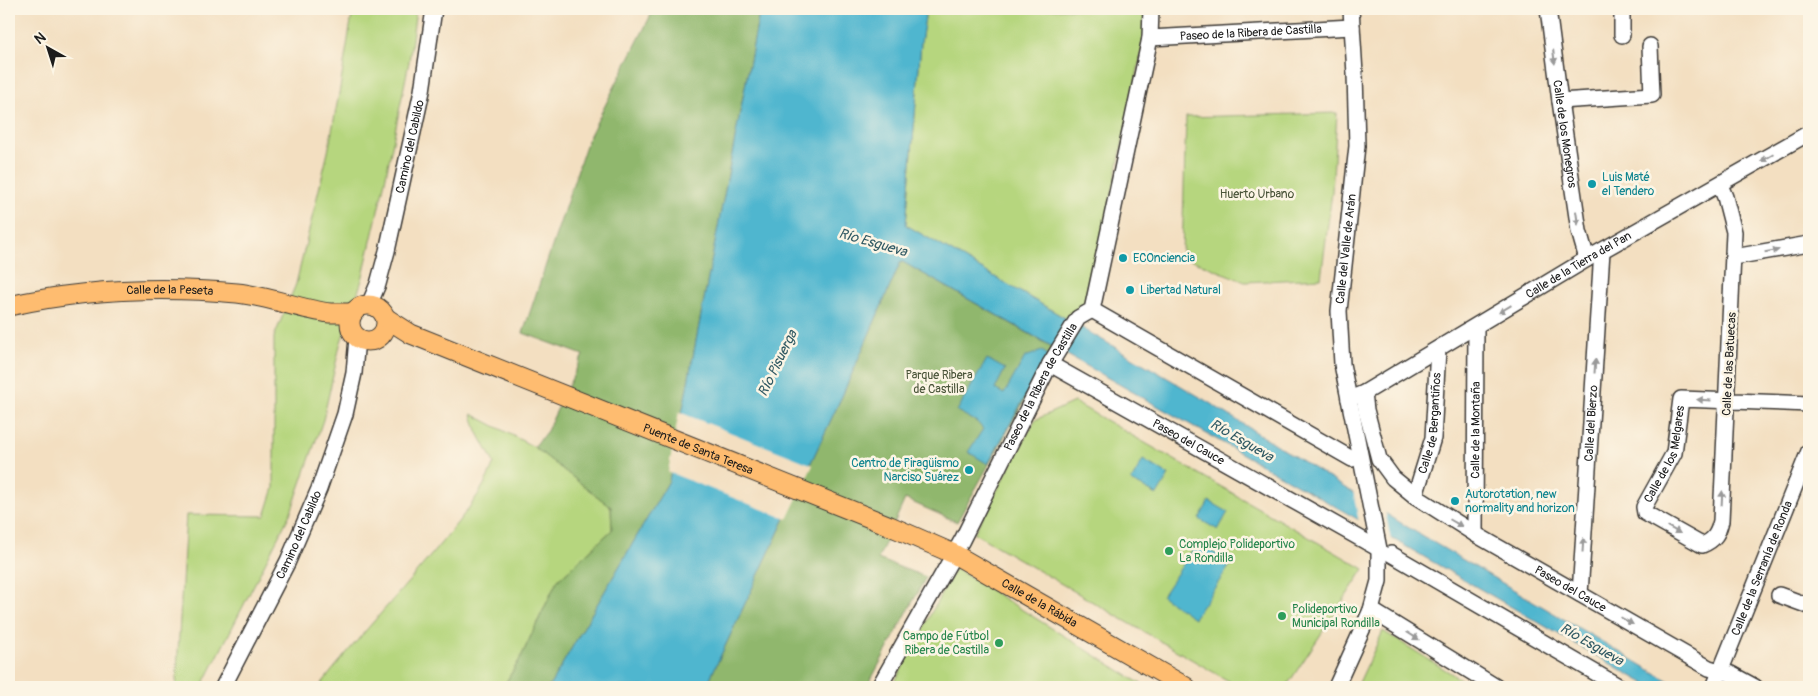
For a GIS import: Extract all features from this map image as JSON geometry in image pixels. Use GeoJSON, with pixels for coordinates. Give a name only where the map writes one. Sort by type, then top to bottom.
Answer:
{"type":"FeatureCollection","features":[{"type":"Feature","properties":{"kind":"main road","name":"Calle de la Peseta"},"geometry":{"type":"LineString","coordinates":[[9,306],[44,298],[102,291],[164,289],[239,293],[368,323]]}},
{"type":"Feature","properties":{"kind":"main road","name":"Puente de Santa Teresa"},"geometry":{"type":"LineString","coordinates":[[368,323],[411,334],[890,526]]}},
{"type":"Feature","properties":{"kind":"main road","name":"Calle de la Rábida"},"geometry":{"type":"LineString","coordinates":[[890,526],[954,554],[1186,687]]}},
{"type":"Feature","properties":{"kind":"street","name":"Camino del Cabildo"},"geometry":{"type":"LineString","coordinates":[[222,687],[288,562],[320,488],[345,414],[354,373],[387,251],[422,91],[434,9]]}},
{"type":"Feature","properties":{"kind":"street","name":"Paseo de la Ribera de Castilla"},"geometry":{"type":"LineString","coordinates":[[879,687],[954,554],[1053,359],[1085,314],[1150,38],[1151,9]]}},
{"type":"Feature","properties":{"kind":"street","name":"Calle del Valle de Arán"},"geometry":{"type":"LineString","coordinates":[[1336,687],[1371,610],[1385,552],[1366,486],[1342,364],[1339,311],[1356,146],[1351,9]]}},
{"type":"Feature","properties":{"kind":"street","name":"Calle de los Monegros"},"geometry":{"type":"LineString","coordinates":[[1548,9],[1579,231],[1587,259]]}},
{"type":"Feature","properties":{"kind":"street"},"geometry":{"type":"LineString","coordinates":[[1622,9],[1622,35]]}},
{"type":"Feature","properties":{"kind":"street","name":"Paseo de la Ribera de Castilla"},"geometry":{"type":"LineString","coordinates":[[1150,38],[1352,27]]}},
{"type":"Feature","properties":{"kind":"street"},"geometry":{"type":"LineString","coordinates":[[1560,101],[1652,95],[1650,46]]}},
{"type":"Feature","properties":{"kind":"street","name":"Calle de la Tierra del Pan"},"geometry":{"type":"LineString","coordinates":[[1349,399],[1364,393],[1587,259],[1809,133]]}},
{"type":"Feature","properties":{"kind":"street","name":"Calle de las Batuecas"},"geometry":{"type":"LineString","coordinates":[[1709,543],[1717,535],[1721,520],[1734,257],[1734,232],[1726,197],[1720,185]]}},
{"type":"Feature","properties":{"kind":"street"},"geometry":{"type":"LineString","coordinates":[[1734,257],[1809,244]]}},
{"type":"Feature","properties":{"kind":"street","name":"Calle del Bierzo"},"geometry":{"type":"LineString","coordinates":[[1580,594],[1602,251]]}},
{"type":"Feature","properties":{"kind":"street"},"geometry":{"type":"LineString","coordinates":[[1085,314],[1352,459]]}},
{"type":"Feature","properties":{"kind":"street","name":"Calle de la Montaña"},"geometry":{"type":"LineString","coordinates":[[1475,534],[1476,327]]}},
{"type":"Feature","properties":{"kind":"street","name":"Calle de Bergantiños"},"geometry":{"type":"LineString","coordinates":[[1415,496],[1433,438],[1438,349]]}},
{"type":"Feature","properties":{"kind":"street","name":"Paseo del Cauce"},"geometry":{"type":"LineString","coordinates":[[1053,359],[1620,687]]}},
{"type":"Feature","properties":{"kind":"street","name":"Paseo del Cauce"},"geometry":{"type":"LineString","coordinates":[[1364,393],[1366,410],[1379,459],[1393,478],[1415,496],[1475,534],[1709,668],[1731,674],[1755,687]]}},
{"type":"Feature","properties":{"kind":"street","name":"Calle de los Melgares"},"geometry":{"type":"LineString","coordinates":[[1709,543],[1702,545],[1645,513],[1644,507],[1674,453],[1681,398],[1727,401]]}},
{"type":"Feature","properties":{"kind":"street"},"geometry":{"type":"LineString","coordinates":[[1727,401],[1809,404]]}},
{"type":"Feature","properties":{"kind":"street","name":"Calle de la Serranía de Ronda"},"geometry":{"type":"LineString","coordinates":[[1714,687],[1809,451]]}},
{"type":"Feature","properties":{"kind":"street"},"geometry":{"type":"LineString","coordinates":[[1779,594],[1809,606]]}},
{"type":"Feature","properties":{"kind":"street"},"geometry":{"type":"LineString","coordinates":[[1371,610],[1496,687]]}},
{"type":"Feature","properties":{"kind":"green space"},"geometry":{"type":"Polygon","coordinates":[[[353,9],[416,9],[409,62],[385,181],[362,280],[340,345],[323,420],[291,512],[202,687],[176,687],[186,515],[265,516],[274,488],[274,337],[296,284],[328,152],[353,9]]]}},
{"type":"Feature","properties":{"kind":"green space"},"geometry":{"type":"Polygon","coordinates":[[[654,9],[760,9],[669,481],[549,687],[503,687],[520,659],[557,581],[612,530],[611,507],[534,447],[547,431],[583,355],[523,333],[588,139],[654,9]]]}},
{"type":"Feature","properties":{"kind":"green space"},"geometry":{"type":"Polygon","coordinates":[[[924,9],[1146,9],[1145,36],[1090,299],[1070,321],[906,225],[921,42],[925,17],[924,9]]]}},
{"type":"Feature","properties":{"kind":"green space","name":"Huerto Urbano"},"geometry":{"type":"Polygon","coordinates":[[[1337,113],[1332,192],[1321,278],[1245,282],[1182,256],[1186,117],[1337,113]]]}},
{"type":"Feature","properties":{"kind":"green space","name":"Parque Ribera de Castilla"},"geometry":{"type":"Polygon","coordinates":[[[901,261],[1054,348],[957,522],[905,499],[878,559],[926,577],[867,687],[706,687],[843,394],[901,261]]]}},
{"type":"Feature","properties":{"kind":"green space","name":"Complejo Polideportivo La Rondilla"},"geometry":{"type":"Polygon","coordinates":[[[1074,402],[1364,569],[1286,687],[1239,687],[974,533],[1035,420],[1074,402]]]}},
{"type":"Feature","properties":{"kind":"green space"},"geometry":{"type":"Polygon","coordinates":[[[472,414],[534,447],[611,507],[612,530],[557,581],[520,659],[503,687],[319,687],[442,542],[484,484],[494,463],[477,431],[472,414]]]}},
{"type":"Feature","properties":{"kind":"green space"},"geometry":{"type":"Polygon","coordinates":[[[955,568],[1146,687],[892,687],[955,568]]]}},
{"type":"Feature","properties":{"kind":"green space"},"geometry":{"type":"Polygon","coordinates":[[[1383,631],[1473,687],[1357,687],[1383,631]]]}},
{"type":"Feature","properties":{"kind":"water"},"geometry":{"type":"Polygon","coordinates":[[[760,9],[924,9],[925,17],[921,43],[906,225],[1200,397],[1409,528],[1679,687],[1651,687],[901,261],[843,394],[706,687],[549,687],[669,481],[760,9]]]}},
{"type":"Feature","properties":{"kind":"water"},"geometry":{"type":"Polygon","coordinates":[[[1042,351],[1048,355],[988,464],[968,452],[983,429],[977,422],[957,411],[987,359],[1005,369],[995,389],[1004,394],[1025,357],[1042,351]]]}},
{"type":"Feature","properties":{"kind":"water"},"geometry":{"type":"Polygon","coordinates":[[[1143,460],[1169,475],[1157,495],[1131,481],[1143,460]]]}},
{"type":"Feature","properties":{"kind":"water"},"geometry":{"type":"Polygon","coordinates":[[[1209,501],[1228,512],[1218,530],[1199,519],[1209,501]]]}},
{"type":"Feature","properties":{"kind":"water"},"geometry":{"type":"Polygon","coordinates":[[[1198,542],[1231,564],[1194,618],[1162,596],[1198,542]]]}},
{"type":"Feature","properties":{"kind":"pier"},"geometry":{"type":"Polygon","coordinates":[[[679,412],[813,465],[787,519],[668,472],[679,412]]]}},
{"type":"Feature","properties":{"kind":"pier"},"geometry":{"type":"Polygon","coordinates":[[[1353,490],[1385,510],[1391,541],[1359,523],[1353,490]]]}},
{"type":"Feature","properties":{"kind":"place","name":"Luis Maté el Tendero"},"geometry":{"type":"Point","coordinates":[1592,184]}},
{"type":"Feature","properties":{"kind":"place","name":"ECOnciencia"},"geometry":{"type":"Point","coordinates":[1123,258]}},
{"type":"Feature","properties":{"kind":"place","name":"Libertad Natural"},"geometry":{"type":"Point","coordinates":[1130,290]}},
{"type":"Feature","properties":{"kind":"place","name":"Centro de Piragüismo Narciso Suárez"},"geometry":{"type":"Point","coordinates":[969,470]}},
{"type":"Feature","properties":{"kind":"place","name":"Autorotation, new normality and horizon"},"geometry":{"type":"Point","coordinates":[1455,501]}},
{"type":"Feature","properties":{"kind":"place","name":"Complejo Polideportivo La Rondilla"},"geometry":{"type":"Point","coordinates":[1169,551]}},
{"type":"Feature","properties":{"kind":"place","name":"Polideportivo Municipal Rondilla"},"geometry":{"type":"Point","coordinates":[1282,616]}},
{"type":"Feature","properties":{"kind":"place","name":"Campo de Fútbol Ribera de Castilla"},"geometry":{"type":"Point","coordinates":[999,643]}},
{"type":"Feature","properties":{"kind":"water label","name":"Río Esgueva"},"geometry":{"type":"Point","coordinates":[873,242]}},
{"type":"Feature","properties":{"kind":"water label","name":"Río Pisuerga"},"geometry":{"type":"Point","coordinates":[777,363]}},
{"type":"Feature","properties":{"kind":"water label","name":"Río Esgueva"},"geometry":{"type":"Point","coordinates":[1242,440]}},
{"type":"Feature","properties":{"kind":"water label","name":"Río Esgueva"},"geometry":{"type":"Point","coordinates":[1592,644]}}]}
